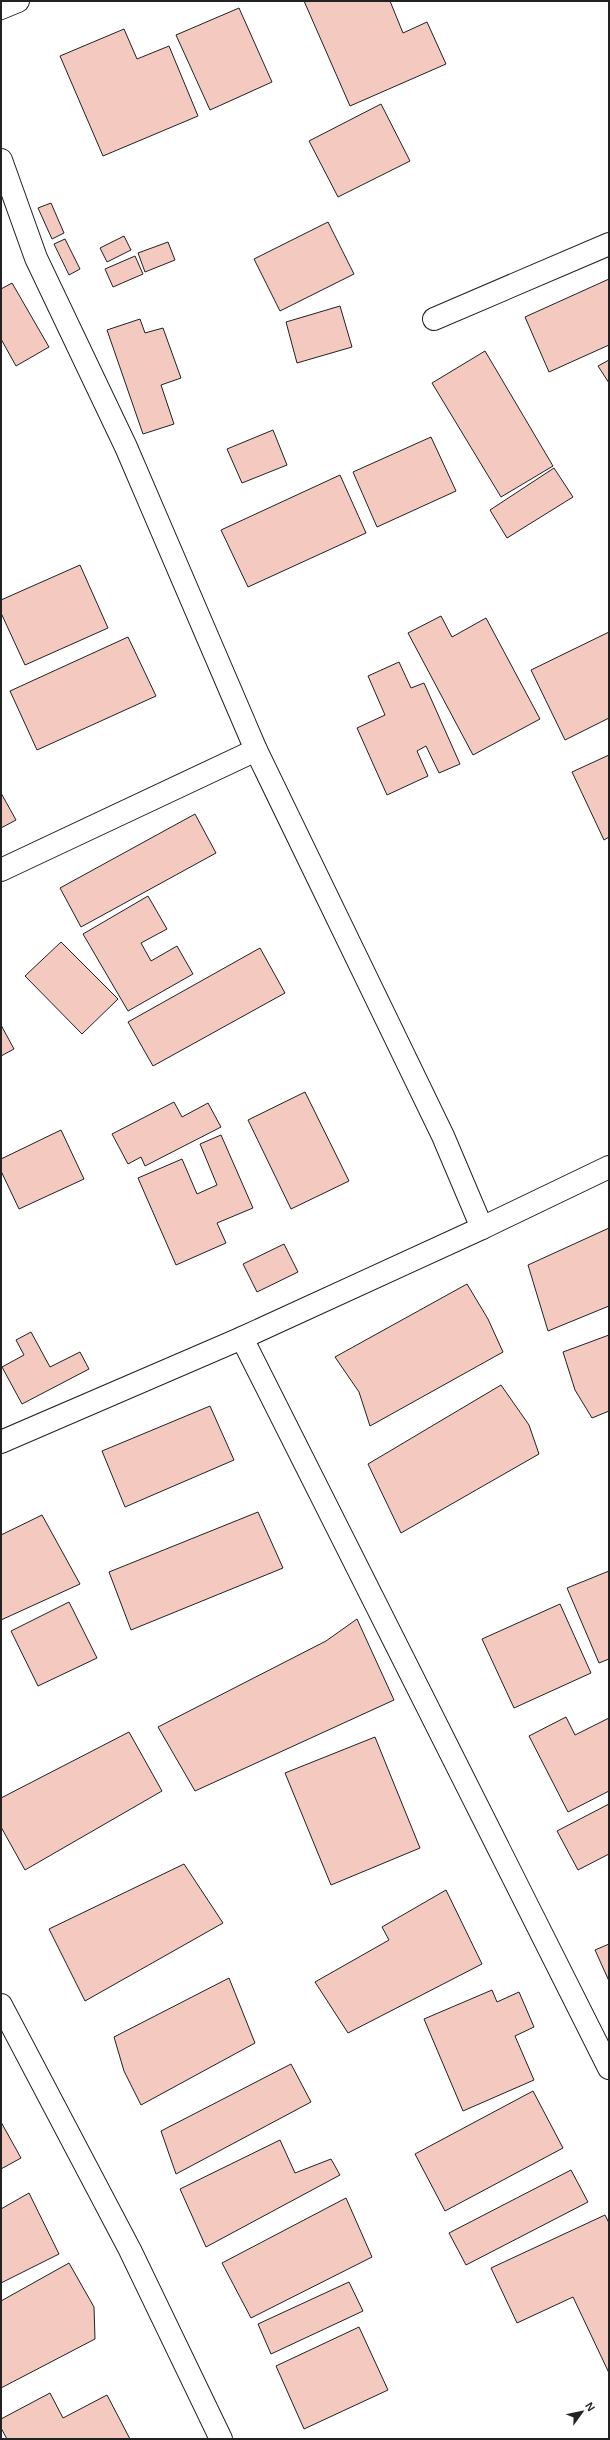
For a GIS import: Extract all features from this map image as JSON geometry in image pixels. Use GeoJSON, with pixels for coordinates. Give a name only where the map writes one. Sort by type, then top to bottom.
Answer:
{"type":"FeatureCollection","features":[{"type":"Feature","properties":{"kind":"street"},"geometry":{"type":"LineString","coordinates":[[1,8],[18,1]]}},
{"type":"Feature","properties":{"kind":"street"},"geometry":{"type":"LineString","coordinates":[[1,160],[36,258],[126,447],[256,750],[443,1136],[482,1228]]}},
{"type":"Feature","properties":{"kind":"street"},"geometry":{"type":"LineString","coordinates":[[434,319],[609,244]]}},
{"type":"Feature","properties":{"kind":"street"},"geometry":{"type":"LineString","coordinates":[[1,870],[256,750]]}},
{"type":"Feature","properties":{"kind":"street"},"geometry":{"type":"LineString","coordinates":[[1,1442],[242,1338],[482,1228],[609,1167]]}},
{"type":"Feature","properties":{"kind":"street"},"geometry":{"type":"LineString","coordinates":[[242,1338],[609,2068]]}},
{"type":"Feature","properties":{"kind":"street"},"geometry":{"type":"LineString","coordinates":[[1,2005],[130,2250],[221,2439]]}},
{"type":"Feature","properties":{"kind":"building"},"geometry":{"type":"Polygon","coordinates":[[[304,1],[390,1],[403,33],[427,22],[446,64],[350,106],[304,1]]]}},
{"type":"Feature","properties":{"kind":"building"},"geometry":{"type":"Polygon","coordinates":[[[239,8],[272,82],[210,110],[176,35],[239,8]]]}},
{"type":"Feature","properties":{"kind":"building"},"geometry":{"type":"Polygon","coordinates":[[[124,29],[137,59],[169,46],[198,116],[103,156],[60,56],[124,29]]]}},
{"type":"Feature","properties":{"kind":"building"},"geometry":{"type":"Polygon","coordinates":[[[381,104],[410,161],[338,197],[309,141],[381,104]]]}},
{"type":"Feature","properties":{"kind":"building"},"geometry":{"type":"Polygon","coordinates":[[[51,203],[64,233],[52,239],[38,208],[51,203]]]}},
{"type":"Feature","properties":{"kind":"building"},"geometry":{"type":"Polygon","coordinates":[[[328,222],[354,274],[280,311],[254,259],[328,222]]]}},
{"type":"Feature","properties":{"kind":"building"},"geometry":{"type":"Polygon","coordinates":[[[124,236],[131,250],[107,262],[100,248],[124,236]]]}},
{"type":"Feature","properties":{"kind":"building"},"geometry":{"type":"Polygon","coordinates":[[[65,239],[80,269],[69,275],[54,244],[65,239]]]}},
{"type":"Feature","properties":{"kind":"building"},"geometry":{"type":"Polygon","coordinates":[[[168,242],[175,260],[145,272],[138,253],[168,242]]]}},
{"type":"Feature","properties":{"kind":"building"},"geometry":{"type":"Polygon","coordinates":[[[135,256],[143,274],[113,287],[105,269],[135,256]]]}},
{"type":"Feature","properties":{"kind":"building"},"geometry":{"type":"Polygon","coordinates":[[[609,279],[609,345],[549,372],[525,317],[609,279]]]}},
{"type":"Feature","properties":{"kind":"building"},"geometry":{"type":"Polygon","coordinates":[[[12,283],[49,347],[16,366],[1,339],[1,289],[12,283]]]}},
{"type":"Feature","properties":{"kind":"building"},"geometry":{"type":"Polygon","coordinates":[[[340,306],[352,347],[297,363],[286,322],[340,306]]]}},
{"type":"Feature","properties":{"kind":"building"},"geometry":{"type":"Polygon","coordinates":[[[140,319],[145,333],[163,328],[181,378],[161,385],[174,424],[143,434],[107,330],[140,319]]]}},
{"type":"Feature","properties":{"kind":"building"},"geometry":{"type":"Polygon","coordinates":[[[485,351],[553,466],[501,497],[432,383],[485,351]]]}},
{"type":"Feature","properties":{"kind":"building"},"geometry":{"type":"Polygon","coordinates":[[[609,360],[609,383],[598,366],[609,360]]]}},
{"type":"Feature","properties":{"kind":"building"},"geometry":{"type":"Polygon","coordinates":[[[273,430],[287,465],[242,483],[227,449],[273,430]]]}},
{"type":"Feature","properties":{"kind":"building"},"geometry":{"type":"Polygon","coordinates":[[[431,437],[456,491],[377,527],[353,472],[431,437]]]}},
{"type":"Feature","properties":{"kind":"building"},"geometry":{"type":"Polygon","coordinates":[[[554,468],[573,497],[507,538],[490,510],[554,468]]]}},
{"type":"Feature","properties":{"kind":"building"},"geometry":{"type":"Polygon","coordinates":[[[340,475],[366,533],[248,587],[221,530],[340,475]]]}},
{"type":"Feature","properties":{"kind":"building"},"geometry":{"type":"Polygon","coordinates":[[[80,565],[108,628],[25,665],[1,613],[1,600],[80,565]]]}},
{"type":"Feature","properties":{"kind":"building"},"geometry":{"type":"Polygon","coordinates":[[[441,616],[452,637],[486,618],[540,719],[473,755],[408,633],[441,616]]]}},
{"type":"Feature","properties":{"kind":"building"},"geometry":{"type":"Polygon","coordinates":[[[609,632],[609,718],[565,740],[531,670],[609,632]]]}},
{"type":"Feature","properties":{"kind":"building"},"geometry":{"type":"Polygon","coordinates":[[[128,637],[156,696],[37,750],[10,691],[128,637]]]}},
{"type":"Feature","properties":{"kind":"building"},"geometry":{"type":"Polygon","coordinates":[[[399,662],[411,688],[424,683],[460,764],[439,773],[426,746],[417,751],[428,776],[387,795],[357,728],[385,715],[368,676],[399,662]]]}},
{"type":"Feature","properties":{"kind":"building"},"geometry":{"type":"Polygon","coordinates":[[[609,755],[609,837],[604,840],[572,772],[609,755]]]}},
{"type":"Feature","properties":{"kind":"building"},"geometry":{"type":"Polygon","coordinates":[[[1,793],[16,820],[1,828],[1,793]]]}},
{"type":"Feature","properties":{"kind":"building"},"geometry":{"type":"Polygon","coordinates":[[[195,814],[216,853],[81,927],[60,888],[195,814]]]}},
{"type":"Feature","properties":{"kind":"building"},"geometry":{"type":"Polygon","coordinates":[[[148,896],[167,929],[141,943],[151,961],[177,946],[193,974],[128,1011],[83,934],[148,896]]]}},
{"type":"Feature","properties":{"kind":"building"},"geometry":{"type":"Polygon","coordinates":[[[61,942],[118,999],[82,1034],[25,976],[61,942]]]}},
{"type":"Feature","properties":{"kind":"building"},"geometry":{"type":"Polygon","coordinates":[[[260,948],[285,993],[153,1066],[128,1022],[260,948]]]}},
{"type":"Feature","properties":{"kind":"building"},"geometry":{"type":"Polygon","coordinates":[[[1,1025],[14,1049],[1,1056],[1,1025]]]}},
{"type":"Feature","properties":{"kind":"building"},"geometry":{"type":"Polygon","coordinates":[[[305,1092],[349,1181],[291,1209],[248,1120],[305,1092]]]}},
{"type":"Feature","properties":{"kind":"building"},"geometry":{"type":"Polygon","coordinates":[[[174,1102],[182,1117],[208,1103],[221,1127],[145,1166],[141,1157],[128,1164],[112,1134],[174,1102]]]}},
{"type":"Feature","properties":{"kind":"building"},"geometry":{"type":"Polygon","coordinates":[[[61,1130],[84,1179],[19,1209],[1,1171],[1,1159],[61,1130]]]}},
{"type":"Feature","properties":{"kind":"building"},"geometry":{"type":"Polygon","coordinates":[[[221,1135],[253,1208],[217,1223],[226,1243],[176,1265],[138,1178],[182,1159],[197,1194],[217,1185],[200,1144],[221,1135]]]}},
{"type":"Feature","properties":{"kind":"building"},"geometry":{"type":"Polygon","coordinates":[[[609,1228],[609,1306],[548,1331],[528,1265],[609,1228]]]}},
{"type":"Feature","properties":{"kind":"building"},"geometry":{"type":"Polygon","coordinates":[[[284,1244],[298,1272],[257,1292],[243,1264],[284,1244]]]}},
{"type":"Feature","properties":{"kind":"building"},"geometry":{"type":"Polygon","coordinates":[[[467,1284],[488,1319],[503,1352],[370,1426],[359,1392],[335,1357],[467,1284]]]}},
{"type":"Feature","properties":{"kind":"building"},"geometry":{"type":"Polygon","coordinates":[[[31,1332],[50,1367],[80,1352],[89,1369],[22,1404],[2,1367],[24,1355],[16,1340],[31,1332]]]}},
{"type":"Feature","properties":{"kind":"building"},"geometry":{"type":"Polygon","coordinates":[[[609,1335],[609,1411],[592,1418],[575,1390],[563,1352],[609,1335]]]}},
{"type":"Feature","properties":{"kind":"building"},"geometry":{"type":"Polygon","coordinates":[[[501,1385],[529,1425],[539,1454],[401,1533],[368,1464],[501,1385]]]}},
{"type":"Feature","properties":{"kind":"building"},"geometry":{"type":"Polygon","coordinates":[[[210,1406],[234,1460],[125,1507],[102,1451],[210,1406]]]}},
{"type":"Feature","properties":{"kind":"building"},"geometry":{"type":"Polygon","coordinates":[[[258,1512],[283,1568],[131,1630],[109,1572],[258,1512]]]}},
{"type":"Feature","properties":{"kind":"building"},"geometry":{"type":"Polygon","coordinates":[[[42,1515],[80,1584],[1,1620],[1,1535],[42,1515]]]}},
{"type":"Feature","properties":{"kind":"building"},"geometry":{"type":"Polygon","coordinates":[[[609,1571],[609,1659],[599,1663],[567,1588],[609,1571]]]}},
{"type":"Feature","properties":{"kind":"building"},"geometry":{"type":"Polygon","coordinates":[[[69,1602],[97,1658],[38,1686],[11,1631],[69,1602]]]}},
{"type":"Feature","properties":{"kind":"building"},"geometry":{"type":"Polygon","coordinates":[[[560,1604],[591,1673],[514,1708],[482,1639],[560,1604]]]}},
{"type":"Feature","properties":{"kind":"building"},"geometry":{"type":"Polygon","coordinates":[[[357,1619],[394,1700],[195,1791],[158,1727],[326,1641],[357,1619]]]}},
{"type":"Feature","properties":{"kind":"building"},"geometry":{"type":"Polygon","coordinates":[[[566,1717],[575,1735],[609,1718],[609,1791],[568,1812],[529,1736],[566,1717]]]}},
{"type":"Feature","properties":{"kind":"building"},"geometry":{"type":"Polygon","coordinates":[[[129,1732],[162,1791],[25,1870],[1,1827],[1,1798],[129,1732]]]}},
{"type":"Feature","properties":{"kind":"building"},"geometry":{"type":"Polygon","coordinates":[[[375,1737],[420,1848],[331,1885],[285,1773],[375,1737]]]}},
{"type":"Feature","properties":{"kind":"building"},"geometry":{"type":"Polygon","coordinates":[[[609,1804],[609,1854],[578,1870],[557,1831],[609,1804]]]}},
{"type":"Feature","properties":{"kind":"building"},"geometry":{"type":"Polygon","coordinates":[[[184,1864],[223,1923],[85,2001],[49,1929],[184,1864]]]}},
{"type":"Feature","properties":{"kind":"building"},"geometry":{"type":"Polygon","coordinates":[[[446,1890],[482,1964],[348,2033],[315,1982],[389,1940],[382,1927],[446,1890]]]}},
{"type":"Feature","properties":{"kind":"building"},"geometry":{"type":"Polygon","coordinates":[[[609,1944],[609,1981],[595,1950],[609,1944]]]}},
{"type":"Feature","properties":{"kind":"building"},"geometry":{"type":"Polygon","coordinates":[[[229,1978],[255,2043],[141,2105],[124,2071],[114,2037],[229,1978]]]}},
{"type":"Feature","properties":{"kind":"building"},"geometry":{"type":"Polygon","coordinates":[[[492,1990],[497,2002],[519,1992],[534,2027],[515,2036],[534,2080],[463,2111],[424,2019],[492,1990]]]}},
{"type":"Feature","properties":{"kind":"building"},"geometry":{"type":"Polygon","coordinates":[[[291,2064],[311,2102],[176,2174],[161,2131],[291,2064]]]}},
{"type":"Feature","properties":{"kind":"building"},"geometry":{"type":"Polygon","coordinates":[[[533,2091],[563,2148],[445,2211],[415,2154],[533,2091]]]}},
{"type":"Feature","properties":{"kind":"building"},"geometry":{"type":"Polygon","coordinates":[[[1,2122],[21,2158],[1,2169],[1,2122]]]}},
{"type":"Feature","properties":{"kind":"building"},"geometry":{"type":"Polygon","coordinates":[[[280,2140],[295,2173],[331,2159],[340,2175],[206,2247],[180,2189],[280,2140]]]}},
{"type":"Feature","properties":{"kind":"building"},"geometry":{"type":"Polygon","coordinates":[[[571,2170],[588,2202],[466,2265],[449,2233],[571,2170]]]}},
{"type":"Feature","properties":{"kind":"building"},"geometry":{"type":"Polygon","coordinates":[[[29,2193],[59,2254],[1,2283],[1,2209],[29,2193]]]}},
{"type":"Feature","properties":{"kind":"building"},"geometry":{"type":"Polygon","coordinates":[[[346,2198],[372,2257],[251,2318],[222,2263],[346,2198]]]}},
{"type":"Feature","properties":{"kind":"building"},"geometry":{"type":"Polygon","coordinates":[[[605,2215],[609,2223],[609,2373],[573,2297],[517,2323],[491,2268],[605,2215]]]}},
{"type":"Feature","properties":{"kind":"building"},"geometry":{"type":"Polygon","coordinates":[[[69,2263],[94,2307],[95,2339],[1,2388],[1,2301],[69,2263]]]}},
{"type":"Feature","properties":{"kind":"building"},"geometry":{"type":"Polygon","coordinates":[[[349,2282],[363,2311],[271,2354],[258,2324],[349,2282]]]}},
{"type":"Feature","properties":{"kind":"building"},"geometry":{"type":"Polygon","coordinates":[[[359,2327],[388,2390],[304,2429],[276,2366],[359,2327]]]}},
{"type":"Feature","properties":{"kind":"building"},"geometry":{"type":"Polygon","coordinates":[[[50,2393],[63,2418],[107,2395],[130,2439],[7,2439],[1,2428],[1,2419],[50,2393]]]}}]}
